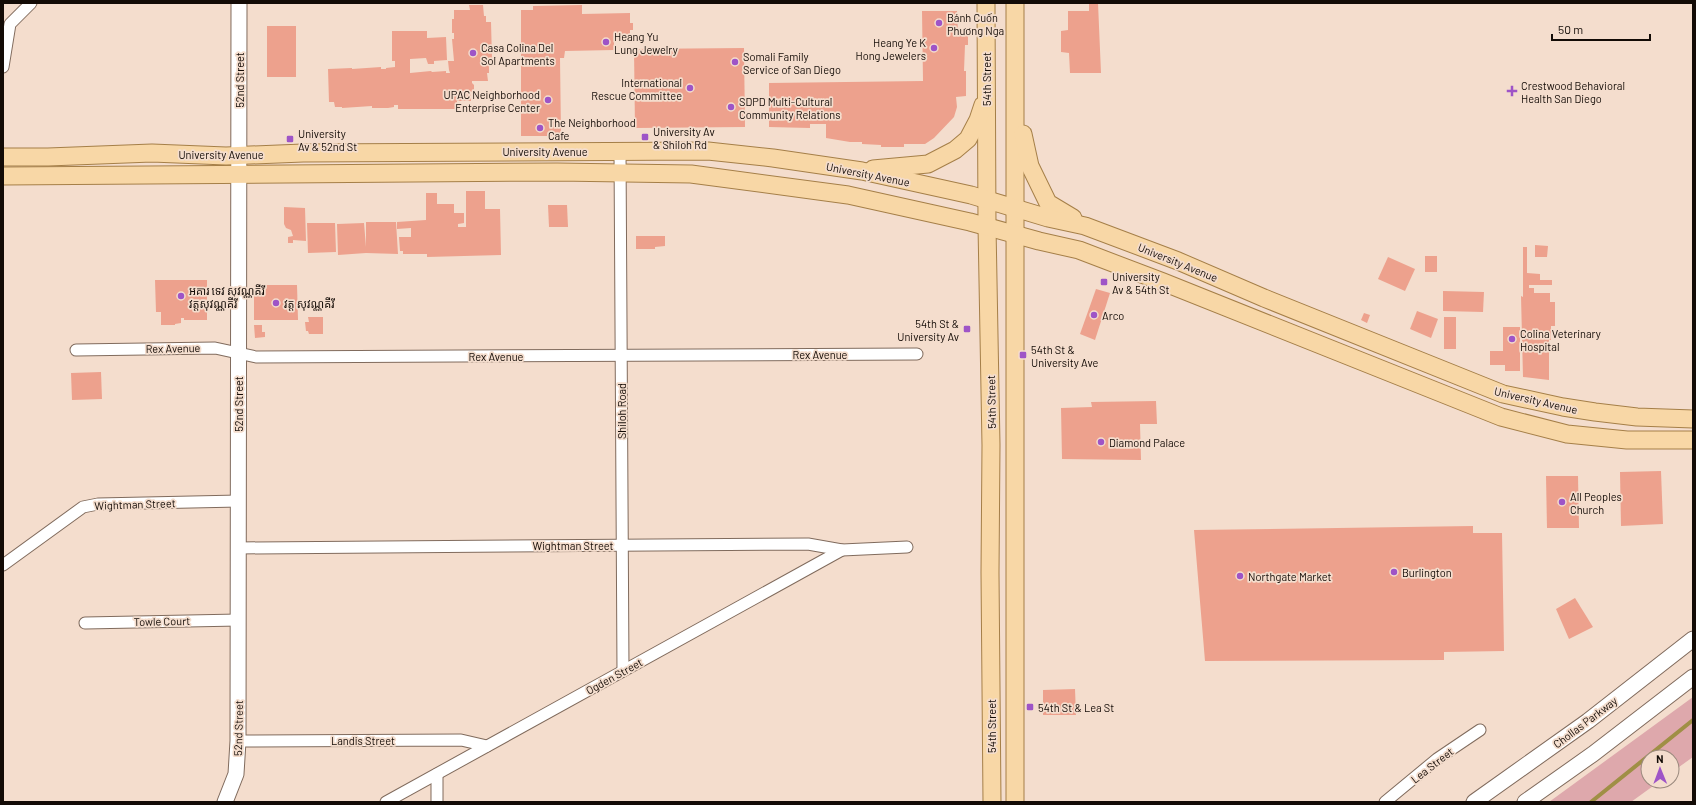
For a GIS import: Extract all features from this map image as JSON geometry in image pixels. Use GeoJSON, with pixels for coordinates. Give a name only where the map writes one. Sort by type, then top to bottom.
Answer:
{"type":"FeatureCollection","features":[{"type":"Feature","properties":{"kind":"main road","name":"54th Street"},"geometry":{"type":"LineString","coordinates":[[986,3],[986,200],[991,477],[990,573],[992,802]]}},
{"type":"Feature","properties":{"kind":"main road"},"geometry":{"type":"LineString","coordinates":[[1015,3],[1015,802]]}},
{"type":"Feature","properties":{"kind":"main road"},"geometry":{"type":"LineString","coordinates":[[862,171],[880,167],[928,164],[955,150],[968,139],[978,120],[986,96]]}},
{"type":"Feature","properties":{"kind":"main road"},"geometry":{"type":"LineString","coordinates":[[1016,99],[1030,166],[1048,203],[1085,226]]}},
{"type":"Feature","properties":{"kind":"main road","name":"University Avenue"},"geometry":{"type":"LineString","coordinates":[[3,157],[48,157],[152,153],[238,156],[311,153],[708,151],[773,158],[862,171],[986,200],[1085,226],[1178,260],[1264,298],[1502,394],[1563,407],[1596,412],[1637,417],[1693,419]]}},
{"type":"Feature","properties":{"kind":"main road","name":"University Avenue"},"geometry":{"type":"LineString","coordinates":[[3,176],[557,172],[692,174],[747,180],[848,195],[987,226],[1016,235],[1079,250],[1176,287],[1501,417],[1567,434],[1627,440],[1693,440]]}},
{"type":"Feature","properties":{"kind":"main road"},"geometry":{"type":"LineString","coordinates":[[991,477],[1003,514],[1014,522]]}},
{"type":"Feature","properties":{"kind":"street"},"geometry":{"type":"LineString","coordinates":[[3,67],[10,24],[31,3]]}},
{"type":"Feature","properties":{"kind":"street","name":"52nd Street"},"geometry":{"type":"LineString","coordinates":[[225,802],[236,774],[238,741],[239,3]]}},
{"type":"Feature","properties":{"kind":"street","name":"Shiloh Road"},"geometry":{"type":"LineString","coordinates":[[620,151],[623,671]]}},
{"type":"Feature","properties":{"kind":"street","name":"Rex Avenue"},"geometry":{"type":"LineString","coordinates":[[76,350],[215,348],[256,357],[917,354]]}},
{"type":"Feature","properties":{"kind":"street","name":"Wightman Street"},"geometry":{"type":"LineString","coordinates":[[3,565],[83,507],[98,504],[238,501]]}},
{"type":"Feature","properties":{"kind":"street","name":"Wightman Street"},"geometry":{"type":"LineString","coordinates":[[238,548],[808,544],[842,550],[906,547]]}},
{"type":"Feature","properties":{"kind":"street","name":"Ogden Street"},"geometry":{"type":"LineString","coordinates":[[386,802],[842,550]]}},
{"type":"Feature","properties":{"kind":"street","name":"Towle Court"},"geometry":{"type":"LineString","coordinates":[[85,622],[239,620]]}},
{"type":"Feature","properties":{"kind":"street","name":"Chollas Parkway"},"geometry":{"type":"LineString","coordinates":[[1474,802],[1588,721],[1693,639]]}},
{"type":"Feature","properties":{"kind":"street"},"geometry":{"type":"LineString","coordinates":[[1526,802],[1593,754],[1693,677]]}},
{"type":"Feature","properties":{"kind":"street","name":"Lea Street"},"geometry":{"type":"LineString","coordinates":[[1386,802],[1437,759],[1480,730]]}},
{"type":"Feature","properties":{"kind":"street","name":"Landis Street"},"geometry":{"type":"LineString","coordinates":[[238,741],[461,740],[487,746]]}},
{"type":"Feature","properties":{"kind":"street"},"geometry":{"type":"LineString","coordinates":[[437,774],[437,802]]}},
{"type":"Feature","properties":{"kind":"shaded area"},"geometry":{"type":"Polygon","coordinates":[[[1693,697],[1693,757],[1680,766],[1680,749],[1640,749],[1640,789],[1649,789],[1631,802],[1549,802],[1693,697]]]}},
{"type":"Feature","properties":{"kind":"building"},"geometry":{"type":"Polygon","coordinates":[[[1089,3],[1098,3],[1101,73],[1070,73],[1069,53],[1061,52],[1061,31],[1068,30],[1068,11],[1089,11],[1089,3]]]}},
{"type":"Feature","properties":{"kind":"building","name":"Casa Colina Del Sol Apartments"},"geometry":{"type":"Polygon","coordinates":[[[469,5],[483,5],[486,22],[491,22],[492,59],[491,66],[489,66],[489,73],[487,73],[488,81],[472,81],[474,85],[474,92],[471,92],[471,101],[457,101],[457,109],[398,109],[398,105],[388,108],[372,108],[372,106],[342,108],[335,107],[334,102],[329,102],[328,69],[381,67],[381,69],[386,69],[395,67],[395,61],[392,61],[392,31],[427,31],[427,38],[446,37],[447,60],[434,61],[434,64],[428,64],[426,58],[410,59],[410,73],[446,71],[446,73],[450,73],[448,61],[454,61],[452,39],[454,39],[454,33],[452,33],[452,19],[454,19],[454,10],[470,10],[469,5]]]}},
{"type":"Feature","properties":{"kind":"building"},"geometry":{"type":"Polygon","coordinates":[[[582,5],[582,14],[630,13],[630,23],[633,23],[633,30],[630,30],[630,36],[614,36],[614,50],[565,51],[564,58],[560,58],[561,136],[521,136],[521,10],[533,10],[533,6],[582,5]]]}},
{"type":"Feature","properties":{"kind":"building"},"geometry":{"type":"Polygon","coordinates":[[[922,11],[957,11],[958,34],[968,34],[968,45],[965,45],[964,71],[966,71],[966,96],[956,97],[957,107],[954,117],[934,138],[925,144],[904,144],[904,147],[881,147],[881,145],[862,144],[862,142],[850,142],[826,138],[826,124],[810,124],[810,128],[769,127],[769,83],[923,81],[922,11]]]}},
{"type":"Feature","properties":{"kind":"building"},"geometry":{"type":"Polygon","coordinates":[[[267,26],[296,26],[296,77],[267,77],[267,26]]]}},
{"type":"Feature","properties":{"kind":"building","name":"International Rescue Committee"},"geometry":{"type":"Polygon","coordinates":[[[744,48],[745,127],[635,128],[634,49],[744,48]]]}},
{"type":"Feature","properties":{"kind":"building"},"geometry":{"type":"Polygon","coordinates":[[[466,191],[485,191],[485,209],[500,209],[501,255],[427,257],[427,254],[403,254],[403,251],[400,251],[399,237],[411,237],[411,228],[397,229],[397,222],[426,220],[426,193],[437,193],[437,204],[454,204],[454,213],[464,213],[464,223],[458,224],[458,227],[466,227],[466,191]]]}},
{"type":"Feature","properties":{"kind":"building"},"geometry":{"type":"Polygon","coordinates":[[[548,205],[567,205],[568,227],[549,227],[548,205]]]}},
{"type":"Feature","properties":{"kind":"building"},"geometry":{"type":"Polygon","coordinates":[[[284,207],[305,208],[306,241],[293,240],[293,243],[288,243],[288,237],[293,236],[291,230],[286,228],[284,224],[284,207]]]}},
{"type":"Feature","properties":{"kind":"building"},"geometry":{"type":"Polygon","coordinates":[[[366,222],[396,222],[398,254],[366,253],[338,255],[337,224],[364,223],[366,247],[366,222]]]}},
{"type":"Feature","properties":{"kind":"building"},"geometry":{"type":"Polygon","coordinates":[[[307,223],[335,223],[336,252],[308,253],[307,223]]]}},
{"type":"Feature","properties":{"kind":"building"},"geometry":{"type":"Polygon","coordinates":[[[636,236],[665,236],[665,246],[655,247],[655,249],[636,249],[636,236]]]}},
{"type":"Feature","properties":{"kind":"building"},"geometry":{"type":"Polygon","coordinates":[[[1535,245],[1548,246],[1547,257],[1535,257],[1535,245]]]}},
{"type":"Feature","properties":{"kind":"building"},"geometry":{"type":"Polygon","coordinates":[[[1523,247],[1527,247],[1527,273],[1540,274],[1540,280],[1552,280],[1552,285],[1529,285],[1529,288],[1534,288],[1534,293],[1550,293],[1550,302],[1555,302],[1555,326],[1551,326],[1551,340],[1549,340],[1549,380],[1523,377],[1521,296],[1523,297],[1523,247]]]}},
{"type":"Feature","properties":{"kind":"building"},"geometry":{"type":"Polygon","coordinates":[[[1425,256],[1437,256],[1437,272],[1425,272],[1425,256]]]}},
{"type":"Feature","properties":{"kind":"building"},"geometry":{"type":"Polygon","coordinates":[[[1388,257],[1415,269],[1405,291],[1378,279],[1388,257]]]}},
{"type":"Feature","properties":{"kind":"building","name":"អគារ ទេវ សុវណ្ណគីរី វត្តសុវណ្ណគីរី"},"geometry":{"type":"Polygon","coordinates":[[[155,280],[207,280],[207,320],[184,320],[184,318],[181,318],[181,323],[175,325],[161,325],[161,312],[156,312],[155,280]]]}},
{"type":"Feature","properties":{"kind":"building","name":"វត្ត សុវណ្ណគីរី"},"geometry":{"type":"Polygon","coordinates":[[[254,285],[297,285],[298,320],[254,320],[254,285]]]}},
{"type":"Feature","properties":{"kind":"building"},"geometry":{"type":"Polygon","coordinates":[[[1096,289],[1110,293],[1095,340],[1080,334],[1096,289]]]}},
{"type":"Feature","properties":{"kind":"building"},"geometry":{"type":"Polygon","coordinates":[[[1443,291],[1484,292],[1483,312],[1443,311],[1443,291]]]}},
{"type":"Feature","properties":{"kind":"building"},"geometry":{"type":"Polygon","coordinates":[[[1417,311],[1438,319],[1431,338],[1410,329],[1417,311]]]}},
{"type":"Feature","properties":{"kind":"building"},"geometry":{"type":"Polygon","coordinates":[[[1364,313],[1370,315],[1367,323],[1361,320],[1364,313]]]}},
{"type":"Feature","properties":{"kind":"building"},"geometry":{"type":"Polygon","coordinates":[[[308,317],[323,317],[323,334],[309,334],[308,331],[306,331],[305,322],[309,322],[308,317]]]}},
{"type":"Feature","properties":{"kind":"building"},"geometry":{"type":"Polygon","coordinates":[[[1444,317],[1456,317],[1456,349],[1444,349],[1444,317]]]}},
{"type":"Feature","properties":{"kind":"building"},"geometry":{"type":"Polygon","coordinates":[[[254,325],[262,325],[262,332],[265,332],[265,337],[255,338],[254,325]]]}},
{"type":"Feature","properties":{"kind":"building","name":"Colina Veterinary Hospital"},"geometry":{"type":"Polygon","coordinates":[[[1503,327],[1520,327],[1520,371],[1505,371],[1505,365],[1490,365],[1490,351],[1503,351],[1503,327]]]}},
{"type":"Feature","properties":{"kind":"building"},"geometry":{"type":"Polygon","coordinates":[[[101,372],[102,399],[72,400],[71,373],[101,372]]]}},
{"type":"Feature","properties":{"kind":"building","name":"Diamond Palace"},"geometry":{"type":"Polygon","coordinates":[[[1156,401],[1157,424],[1140,424],[1141,460],[1062,459],[1061,408],[1092,407],[1091,402],[1156,401]]]}},
{"type":"Feature","properties":{"kind":"building"},"geometry":{"type":"Polygon","coordinates":[[[1661,471],[1663,524],[1621,526],[1620,472],[1661,471]]]}},
{"type":"Feature","properties":{"kind":"building","name":"All Peoples Church"},"geometry":{"type":"Polygon","coordinates":[[[1546,476],[1578,476],[1579,528],[1547,528],[1546,476]]]}},
{"type":"Feature","properties":{"kind":"building"},"geometry":{"type":"Polygon","coordinates":[[[1473,526],[1473,533],[1502,533],[1504,651],[1444,652],[1444,660],[1205,661],[1194,530],[1473,526]]]}},
{"type":"Feature","properties":{"kind":"building"},"geometry":{"type":"Polygon","coordinates":[[[1575,598],[1593,627],[1569,639],[1556,609],[1575,598]]]}},
{"type":"Feature","properties":{"kind":"building"},"geometry":{"type":"Polygon","coordinates":[[[1075,689],[1076,715],[1043,715],[1043,690],[1075,689]]]}},
{"type":"Feature","properties":{"kind":"waterway"},"geometry":{"type":"LineString","coordinates":[[1591,802],[1693,720]]}},
{"type":"Feature","properties":{"kind":"place","name":"Bánh Cuốn Phương Nga"},"geometry":{"type":"Point","coordinates":[939,23]}},
{"type":"Feature","properties":{"kind":"place","name":"Heang Yu Lung Jewelry"},"geometry":{"type":"Point","coordinates":[606,42]}},
{"type":"Feature","properties":{"kind":"place","name":"Heang Ye K Hong Jewelers"},"geometry":{"type":"Point","coordinates":[934,48]}},
{"type":"Feature","properties":{"kind":"place","name":"Casa Colina Del Sol Apartments"},"geometry":{"type":"Point","coordinates":[473,53]}},
{"type":"Feature","properties":{"kind":"place","name":"Somali Family Service of San Diego"},"geometry":{"type":"Point","coordinates":[735,62]}},
{"type":"Feature","properties":{"kind":"place","name":"International Rescue Committee"},"geometry":{"type":"Point","coordinates":[690,88]}},
{"type":"Feature","properties":{"kind":"place","name":"Crestwood Behavioral Health San Diego"},"geometry":{"type":"Point","coordinates":[1512,91]}},
{"type":"Feature","properties":{"kind":"place","name":"UPAC Neighborhood Enterprise Center"},"geometry":{"type":"Point","coordinates":[548,100]}},
{"type":"Feature","properties":{"kind":"place","name":"SDPD Multi-Cultural Community Relations"},"geometry":{"type":"Point","coordinates":[731,107]}},
{"type":"Feature","properties":{"kind":"place","name":"The Neighborhood Cafe"},"geometry":{"type":"Point","coordinates":[540,128]}},
{"type":"Feature","properties":{"kind":"place","name":"University Av & Shiloh Rd"},"geometry":{"type":"Point","coordinates":[645,137]}},
{"type":"Feature","properties":{"kind":"place","name":"University Av & 52nd St"},"geometry":{"type":"Point","coordinates":[290,139]}},
{"type":"Feature","properties":{"kind":"place","name":"University Av & 54th St"},"geometry":{"type":"Point","coordinates":[1104,282]}},
{"type":"Feature","properties":{"kind":"place","name":"អគារ ទេវ សុវណ្ណគីរី វត្តសុវណ្ណគីរី"},"geometry":{"type":"Point","coordinates":[181,296]}},
{"type":"Feature","properties":{"kind":"place","name":"វត្ត សុវណ្ណគីរី"},"geometry":{"type":"Point","coordinates":[276,303]}},
{"type":"Feature","properties":{"kind":"place","name":"Arco"},"geometry":{"type":"Point","coordinates":[1094,315]}},
{"type":"Feature","properties":{"kind":"place","name":"54th St & University Av"},"geometry":{"type":"Point","coordinates":[967,329]}},
{"type":"Feature","properties":{"kind":"place","name":"Colina Veterinary Hospital"},"geometry":{"type":"Point","coordinates":[1512,339]}},
{"type":"Feature","properties":{"kind":"place","name":"54th St & University Ave"},"geometry":{"type":"Point","coordinates":[1023,355]}},
{"type":"Feature","properties":{"kind":"place","name":"Diamond Palace"},"geometry":{"type":"Point","coordinates":[1101,442]}},
{"type":"Feature","properties":{"kind":"place","name":"All Peoples Church"},"geometry":{"type":"Point","coordinates":[1562,502]}},
{"type":"Feature","properties":{"kind":"place","name":"Burlington"},"geometry":{"type":"Point","coordinates":[1394,572]}},
{"type":"Feature","properties":{"kind":"place","name":"Northgate Market"},"geometry":{"type":"Point","coordinates":[1240,576]}},
{"type":"Feature","properties":{"kind":"place","name":"54th St & Lea St"},"geometry":{"type":"Point","coordinates":[1030,707]}}]}
